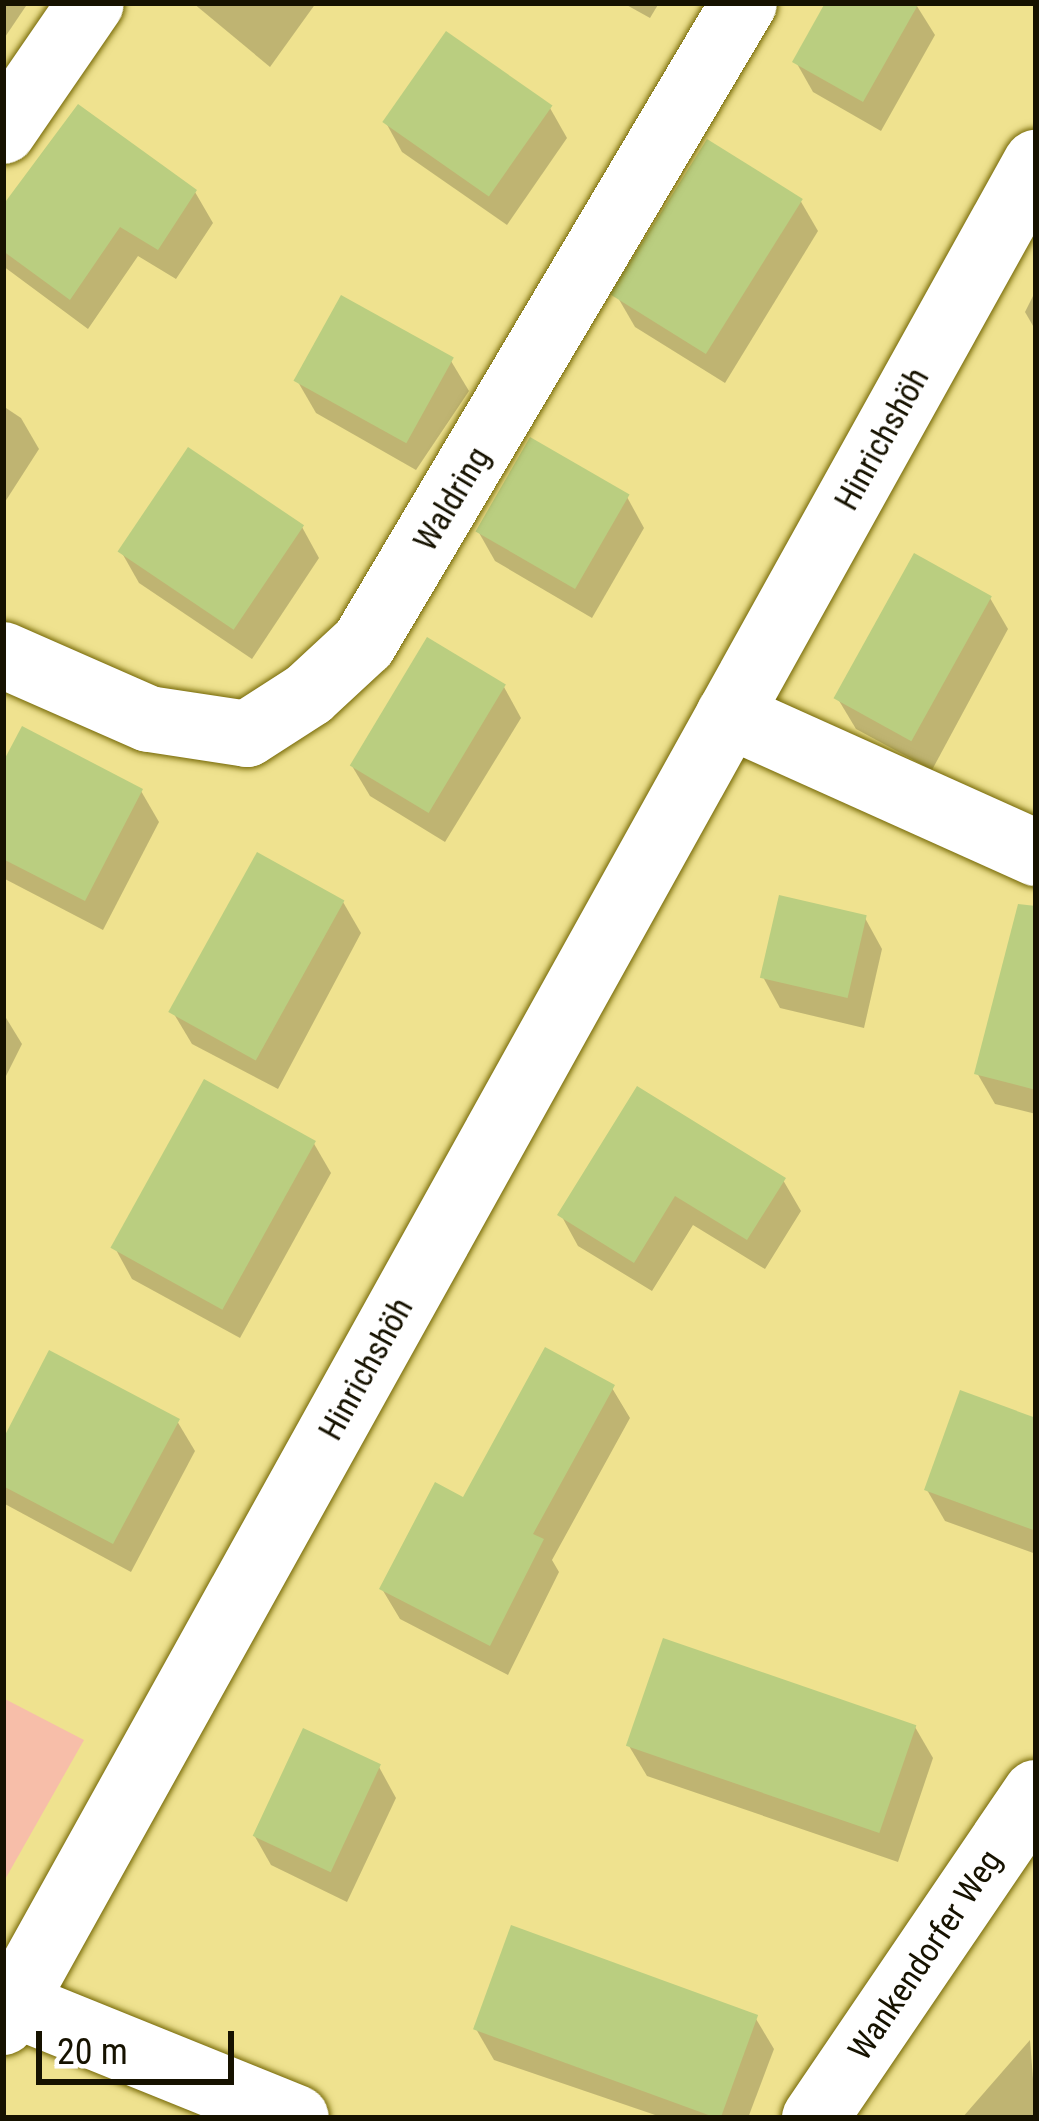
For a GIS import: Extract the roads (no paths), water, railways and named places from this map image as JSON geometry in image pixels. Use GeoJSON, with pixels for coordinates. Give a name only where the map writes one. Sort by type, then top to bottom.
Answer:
{"type":"FeatureCollection","features":[{"type":"Feature","properties":{"kind":"street"},"geometry":{"type":"LineString","coordinates":[[3,131],[91,3]]}},
{"type":"Feature","properties":{"kind":"street","name":"Waldring"},"geometry":{"type":"LineString","coordinates":[[3,655],[149,718],[247,734],[309,694],[364,644],[744,3]]}},
{"type":"Feature","properties":{"kind":"street","name":"Hinrichshöh"},"geometry":{"type":"LineString","coordinates":[[8,2013],[1036,163]]}},
{"type":"Feature","properties":{"kind":"street"},"geometry":{"type":"LineString","coordinates":[[729,715],[1036,853]]}},
{"type":"Feature","properties":{"kind":"street","name":"Wankendorfer Weg"},"geometry":{"type":"LineString","coordinates":[[815,2118],[1036,1793]]}},
{"type":"Feature","properties":{"kind":"street"},"geometry":{"type":"LineString","coordinates":[[8,2013],[296,2118]]}}]}
